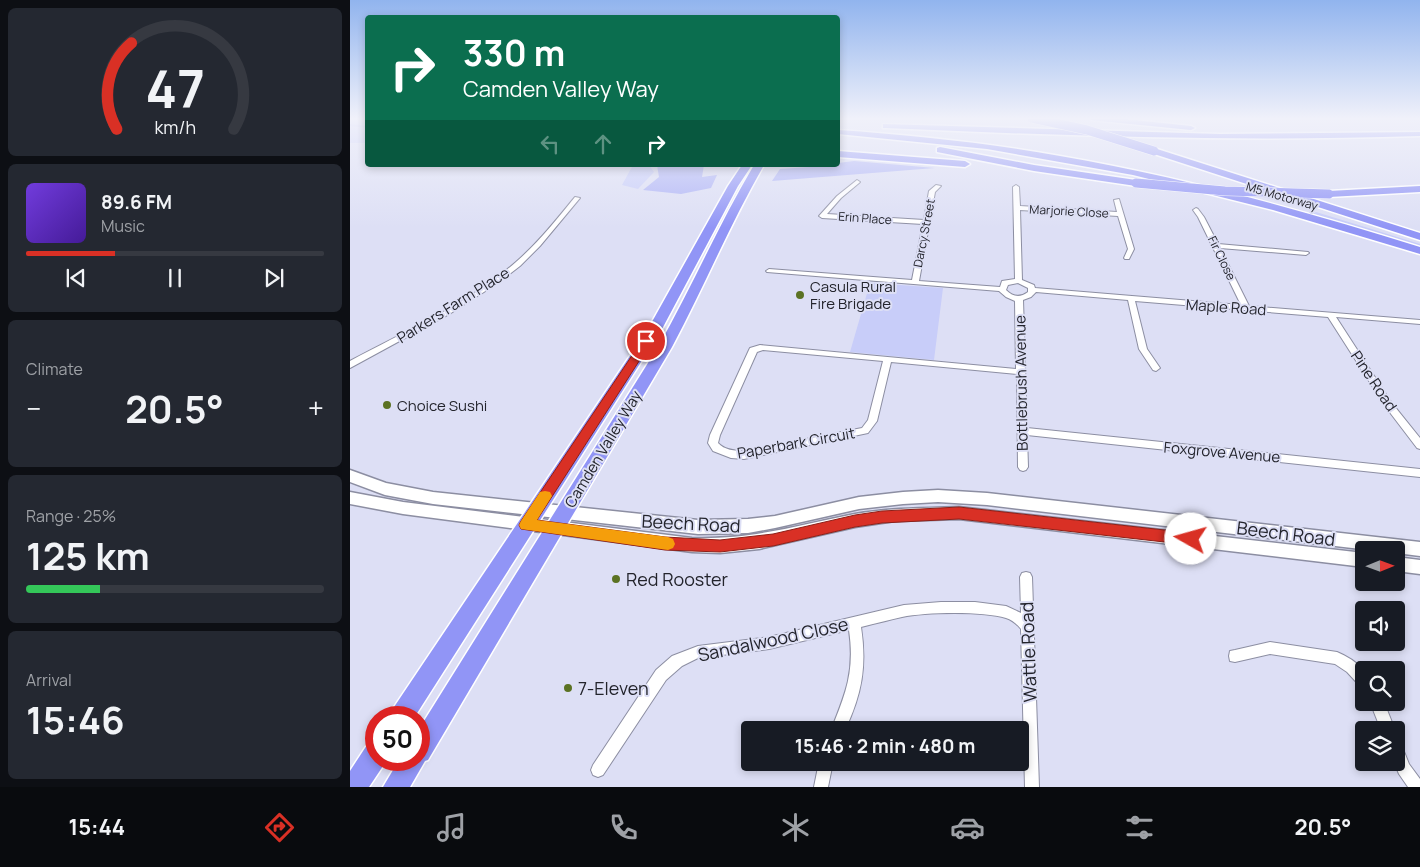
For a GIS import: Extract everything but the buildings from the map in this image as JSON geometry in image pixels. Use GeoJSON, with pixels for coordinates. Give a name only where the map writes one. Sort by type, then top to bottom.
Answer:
{"type":"FeatureCollection","features":[{"type":"Feature","properties":{"kind":"highway"},"geometry":{"type":"LineString","coordinates":[[848,155],[962,163],[1113,181]]}},
{"type":"Feature","properties":{"kind":"highway"},"geometry":{"type":"LineString","coordinates":[[965,155],[1129,184],[1136,183],[1225,191],[1329,194],[1420,189]]}},
{"type":"Feature","properties":{"kind":"highway","name":"M5 Motorway"},"geometry":{"type":"LineString","coordinates":[[1037,155],[1118,168],[1202,187],[1273,206],[1420,251]]}},
{"type":"Feature","properties":{"kind":"highway","name":"M5 Motorway"},"geometry":{"type":"LineString","coordinates":[[1085,155],[1237,187],[1420,239]]}},
{"type":"Feature","properties":{"kind":"highway"},"geometry":{"type":"LineString","coordinates":[[1162,155],[1420,239]]}},
{"type":"Feature","properties":{"kind":"highway","name":"Camden Valley Way"},"geometry":{"type":"LineString","coordinates":[[408,706],[655,329],[733,186],[755,167]]}},
{"type":"Feature","properties":{"kind":"highway","name":"Camden Valley Way"},"geometry":{"type":"LineString","coordinates":[[430,733],[664,347],[695,292],[755,167]]}},
{"type":"Feature","properties":{"kind":"highway"},"geometry":{"type":"LineString","coordinates":[[354,787],[365,770]]}},
{"type":"Feature","properties":{"kind":"highway"},"geometry":{"type":"LineString","coordinates":[[396,787],[406,771]]}},
{"type":"Feature","properties":{"kind":"main road","name":"Beech Road"},"geometry":{"type":"LineString","coordinates":[[350,476],[385,489],[559,521],[665,543],[720,546],[773,540],[855,521],[887,516],[959,513],[1355,559]]}},
{"type":"Feature","properties":{"kind":"main road","name":"Beech Road"},"geometry":{"type":"LineString","coordinates":[[559,521],[721,528],[775,522],[859,503],[903,498],[965,497],[1420,549]]}},
{"type":"Feature","properties":{"kind":"main road","name":"Beech Road"},"geometry":{"type":"LineString","coordinates":[[350,498],[402,508],[531,517]]}},
{"type":"Feature","properties":{"kind":"main road"},"geometry":{"type":"LineString","coordinates":[[1405,565],[1420,567]]}},
{"type":"Feature","properties":{"kind":"street","name":"Erin Place"},"geometry":{"type":"LineString","coordinates":[[857,182],[838,197],[822,216],[927,222]]}},
{"type":"Feature","properties":{"kind":"street","name":"Darcy Street"},"geometry":{"type":"LineString","coordinates":[[915,282],[932,191],[938,186]]}},
{"type":"Feature","properties":{"kind":"street"},"geometry":{"type":"LineString","coordinates":[[1016,186],[1019,281]]}},
{"type":"Feature","properties":{"kind":"street","name":"Parkers Farm Place"},"geometry":{"type":"LineString","coordinates":[[350,364],[421,328],[492,284],[537,246],[577,198]]}},
{"type":"Feature","properties":{"kind":"street","name":"Marjorie Close"},"geometry":{"type":"LineString","coordinates":[[1117,200],[1131,249],[1127,258]]}},
{"type":"Feature","properties":{"kind":"street","name":"Marjorie Close"},"geometry":{"type":"LineString","coordinates":[[1017,208],[1121,214]]}},
{"type":"Feature","properties":{"kind":"street","name":"Fir Close"},"geometry":{"type":"LineString","coordinates":[[1196,210],[1246,308]]}},
{"type":"Feature","properties":{"kind":"street"},"geometry":{"type":"LineString","coordinates":[[1216,246],[1306,253]]}},
{"type":"Feature","properties":{"kind":"street"},"geometry":{"type":"LineString","coordinates":[[769,271],[1001,289],[1007,296],[1018,299],[1029,296],[1033,290],[1028,285],[1019,281],[1007,282],[1001,289]]}},
{"type":"Feature","properties":{"kind":"street","name":"Maple Road"},"geometry":{"type":"LineString","coordinates":[[1033,290],[1420,322]]}},
{"type":"Feature","properties":{"kind":"street","name":"Bottlebrush Avenue"},"geometry":{"type":"LineString","coordinates":[[1018,299],[1023,467]]}},
{"type":"Feature","properties":{"kind":"street"},"geometry":{"type":"LineString","coordinates":[[1131,299],[1143,349],[1156,368]]}},
{"type":"Feature","properties":{"kind":"street","name":"Pine Road"},"geometry":{"type":"LineString","coordinates":[[1330,314],[1388,404],[1420,445]]}},
{"type":"Feature","properties":{"kind":"street","name":"Paperbark Circuit"},"geometry":{"type":"LineString","coordinates":[[887,360],[872,421],[865,431],[744,455],[731,454],[716,448],[714,443],[715,436],[754,350],[770,348],[1021,372]]}},
{"type":"Feature","properties":{"kind":"street","name":"Foxgrove Avenue"},"geometry":{"type":"LineString","coordinates":[[1023,431],[1420,473]]}},
{"type":"Feature","properties":{"kind":"street","name":"Wattle Road"},"geometry":{"type":"LineString","coordinates":[[1026,576],[1032,787]]}},
{"type":"Feature","properties":{"kind":"street","name":"Sandalwood Close"},"geometry":{"type":"LineString","coordinates":[[598,770],[661,675],[677,661],[698,652],[769,643],[904,611],[975,608],[1006,612],[1019,618],[1028,626]]}},
{"type":"Feature","properties":{"kind":"street"},"geometry":{"type":"LineString","coordinates":[[842,721],[856,676],[858,653],[854,622]]}},
{"type":"Feature","properties":{"kind":"street"},"geometry":{"type":"LineString","coordinates":[[1235,656],[1270,648],[1337,658],[1355,670]]}},
{"type":"Feature","properties":{"kind":"street"},"geometry":{"type":"LineString","coordinates":[[1405,770],[1416,787]]}},
{"type":"Feature","properties":{"kind":"street"},"geometry":{"type":"LineString","coordinates":[[821,787],[824,771]]}},
{"type":"Feature","properties":{"kind":"shaded area"},"geometry":{"type":"Polygon","coordinates":[[[854,161],[935,168],[772,181],[780,169],[840,167],[840,163],[854,161]]]}},
{"type":"Feature","properties":{"kind":"shaded area"},"geometry":{"type":"Polygon","coordinates":[[[632,167],[650,167],[654,172],[638,189],[622,185],[632,167]]]}},
{"type":"Feature","properties":{"kind":"shaded area"},"geometry":{"type":"Polygon","coordinates":[[[657,167],[704,167],[702,177],[717,175],[711,188],[681,194],[643,190],[659,177],[657,167]]]}},
{"type":"Feature","properties":{"kind":"shaded area"},"geometry":{"type":"Polygon","coordinates":[[[1316,212],[1420,244],[1420,248],[1313,214],[1316,212]]]}},
{"type":"Feature","properties":{"kind":"shaded area"},"geometry":{"type":"Polygon","coordinates":[[[870,283],[943,288],[934,360],[850,352],[870,283]]]}},
{"type":"Feature","properties":{"kind":"slow traffic"},"geometry":{"type":"LineString","coordinates":[[545,496],[526,525],[668,544]]}},
{"type":"Feature","properties":{"kind":"place","name":"Casula Rural Fire Brigade"},"geometry":{"type":"Point","coordinates":[800,295]}},
{"type":"Feature","properties":{"kind":"place","name":"Choice Sushi"},"geometry":{"type":"Point","coordinates":[387,405]}},
{"type":"Feature","properties":{"kind":"place","name":"Red Rooster"},"geometry":{"type":"Point","coordinates":[616,579]}},
{"type":"Feature","properties":{"kind":"place","name":"7-Eleven"},"geometry":{"type":"Point","coordinates":[568,688]}},
{"type":"Feature","properties":{"kind":"route"},"geometry":{"type":"LineString","coordinates":[[646,341],[526,525],[692,546],[720,546],[773,540],[855,521],[895,515],[959,513],[1191,539]]}}]}
